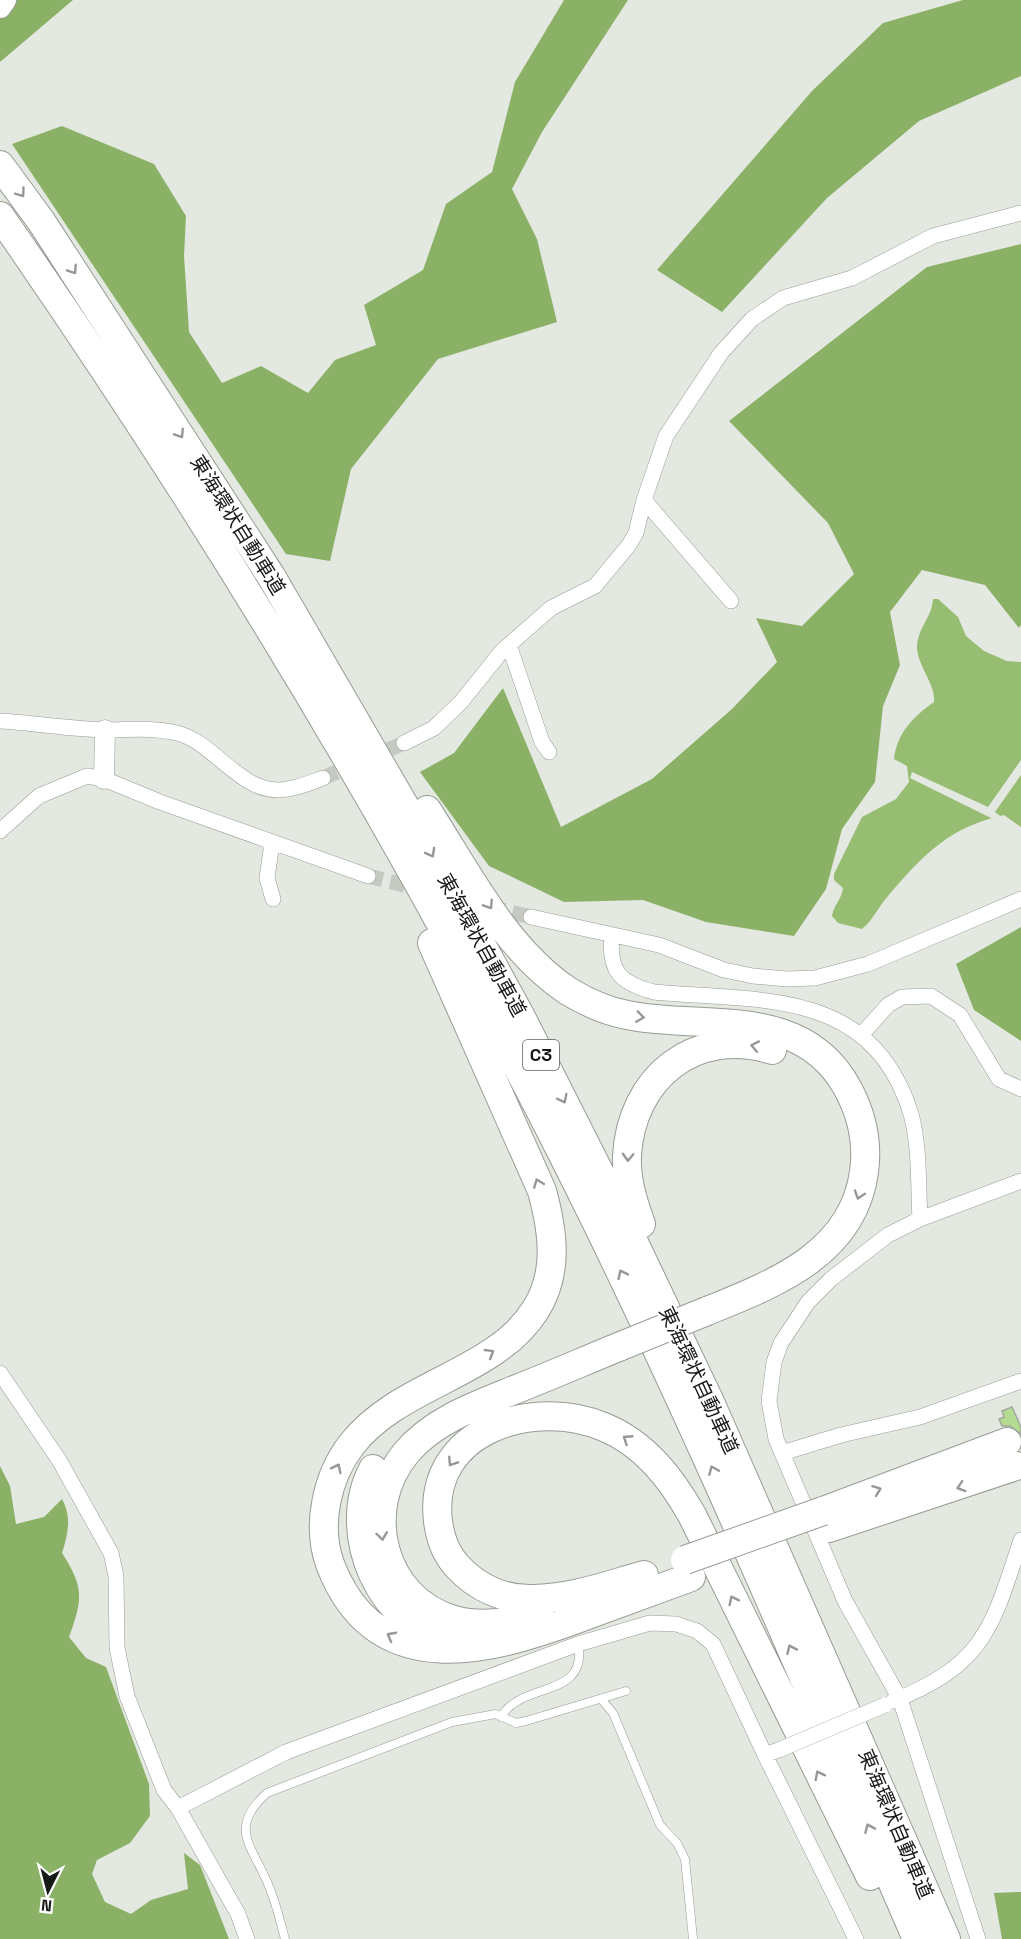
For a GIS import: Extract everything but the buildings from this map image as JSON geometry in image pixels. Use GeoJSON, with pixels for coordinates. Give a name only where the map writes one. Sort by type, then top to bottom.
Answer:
{"type":"FeatureCollection","features":[{"type":"Feature","properties":{"kind":"highway","name":"東海環状自動車道"},"geometry":{"type":"LineString","coordinates":[[0,165],[42,221],[259,582],[418,829],[566,1104],[663,1302],[787,1572],[946,1939]]}},
{"type":"Feature","properties":{"kind":"highway","name":"東海環状自動車道"},"geometry":{"type":"LineString","coordinates":[[8,226],[259,582],[395,841],[500,1033],[584,1197],[687,1411],[917,1939]]}},
{"type":"Feature","properties":{"kind":"highway"},"geometry":{"type":"LineString","coordinates":[[259,582],[499,920],[518,945],[553,979],[587,1001],[626,1015],[750,1024],[789,1036],[820,1056],[845,1083],[860,1116],[866,1150],[861,1189],[847,1222],[823,1250],[791,1274],[704,1304],[619,1338],[469,1390],[425,1412],[392,1440],[370,1474],[361,1509],[361,1536],[368,1562],[386,1596],[413,1623],[450,1641],[510,1642]]}},
{"type":"Feature","properties":{"kind":"highway"},"geometry":{"type":"LineString","coordinates":[[259,582],[264,626],[374,823],[440,960],[529,1158],[542,1191],[552,1235],[550,1273],[545,1290],[537,1308],[514,1335],[486,1355],[379,1417],[351,1445],[332,1480],[327,1499],[325,1539],[328,1558],[347,1598],[361,1615],[392,1637],[418,1646],[447,1650],[510,1642],[688,1569],[1012,1454]]}},
{"type":"Feature","properties":{"kind":"highway"},"geometry":{"type":"LineString","coordinates":[[704,1304],[802,1244],[829,1216],[844,1180],[847,1144],[838,1109],[830,1093],[818,1079],[789,1057],[753,1044],[736,1043],[704,1048],[670,1065],[655,1079],[642,1098],[634,1118],[627,1158],[628,1179],[641,1224],[769,1518],[787,1572]]}},
{"type":"Feature","properties":{"kind":"highway"},"geometry":{"type":"LineString","coordinates":[[619,1338],[436,1427],[407,1452],[396,1467],[383,1498],[380,1530],[388,1561],[407,1591],[436,1612],[471,1623],[500,1623],[530,1617],[644,1575]]}},
{"type":"Feature","properties":{"kind":"highway"},"geometry":{"type":"LineString","coordinates":[[688,1569],[644,1575],[551,1599],[513,1598],[480,1586],[454,1563],[444,1547],[439,1530],[438,1495],[450,1463],[461,1449],[490,1428],[528,1416],[547,1416],[604,1426],[630,1441],[655,1461],[692,1515],[903,1939]]}},
{"type":"Feature","properties":{"kind":"main road"},"geometry":{"type":"LineString","coordinates":[[0,8],[5,0]]}},
{"type":"Feature","properties":{"kind":"street"},"geometry":{"type":"LineString","coordinates":[[404,742],[434,728],[461,702],[509,645],[551,608],[595,586],[636,533],[644,500],[666,436],[720,353],[752,319],[783,298],[852,278],[933,236],[1021,213]]}},
{"type":"Feature","properties":{"kind":"street"},"geometry":{"type":"LineString","coordinates":[[644,500],[731,601]]}},
{"type":"Feature","properties":{"kind":"street"},"geometry":{"type":"LineString","coordinates":[[509,645],[542,742],[549,752]]}},
{"type":"Feature","properties":{"kind":"street"},"geometry":{"type":"LineString","coordinates":[[0,721],[105,730],[139,727],[179,734],[205,746],[232,771],[258,786],[286,790],[323,778]]}},
{"type":"Feature","properties":{"kind":"street"},"geometry":{"type":"LineString","coordinates":[[104,779],[105,730]]}},
{"type":"Feature","properties":{"kind":"street"},"geometry":{"type":"LineString","coordinates":[[0,831],[39,796],[87,776],[104,779],[272,843],[368,876]]}},
{"type":"Feature","properties":{"kind":"street"},"geometry":{"type":"LineString","coordinates":[[272,843],[267,878],[273,899]]}},
{"type":"Feature","properties":{"kind":"street"},"geometry":{"type":"LineString","coordinates":[[531,917],[659,945],[724,970],[753,976],[815,978],[868,964],[1021,898]]}},
{"type":"Feature","properties":{"kind":"street"},"geometry":{"type":"LineString","coordinates":[[612,935],[613,963],[619,975],[640,988],[669,994],[785,1002],[811,1009],[862,1034],[888,1068],[902,1091],[911,1114],[916,1140],[920,1218]]}},
{"type":"Feature","properties":{"kind":"street"},"geometry":{"type":"LineString","coordinates":[[862,1034],[888,1005],[902,997],[931,996],[960,1015],[999,1079],[1021,1089]]}},
{"type":"Feature","properties":{"kind":"street"},"geometry":{"type":"LineString","coordinates":[[978,1939],[900,1699],[845,1601],[782,1453],[771,1423],[769,1401],[774,1362],[791,1325],[808,1302],[858,1257],[920,1218],[1021,1181]]}},
{"type":"Feature","properties":{"kind":"street"},"geometry":{"type":"LineString","coordinates":[[0,1373],[59,1460],[111,1553],[116,1576],[117,1648],[127,1696],[164,1790],[178,1808],[238,1914],[247,1939]]}},
{"type":"Feature","properties":{"kind":"street"},"geometry":{"type":"LineString","coordinates":[[782,1453],[841,1435],[920,1417],[1021,1382]]}},
{"type":"Feature","properties":{"kind":"street"},"geometry":{"type":"LineString","coordinates":[[765,1755],[937,1682],[970,1655],[996,1617],[1021,1540]]}},
{"type":"Feature","properties":{"kind":"street"},"geometry":{"type":"LineString","coordinates":[[178,1808],[286,1752],[578,1644],[650,1623],[676,1624],[697,1631],[713,1644],[856,1939]]}},
{"type":"Feature","properties":{"kind":"lane"},"geometry":{"type":"LineString","coordinates":[[501,1717],[518,1701],[573,1676],[582,1660],[578,1644]]}},
{"type":"Feature","properties":{"kind":"lane"},"geometry":{"type":"LineString","coordinates":[[285,1939],[268,1883],[246,1843],[245,1827],[252,1807],[267,1793],[452,1722],[496,1714],[516,1723],[626,1691]]}},
{"type":"Feature","properties":{"kind":"lane"},"geometry":{"type":"LineString","coordinates":[[601,1699],[613,1713],[660,1825],[677,1843],[685,1859],[693,1939]]}},
{"type":"Feature","properties":{"kind":"shaded area"},"geometry":{"type":"Polygon","coordinates":[[[0,0],[73,0],[0,62],[0,0]]]}},
{"type":"Feature","properties":{"kind":"shaded area"},"geometry":{"type":"Polygon","coordinates":[[[564,0],[628,0],[542,132],[512,189],[537,239],[557,322],[438,359],[351,469],[330,561],[286,554],[12,144],[62,126],[154,164],[186,216],[184,256],[189,332],[222,383],[261,366],[308,393],[335,360],[376,345],[364,305],[423,270],[446,204],[492,172],[515,82],[564,0]]]}},
{"type":"Feature","properties":{"kind":"shaded area"},"geometry":{"type":"Polygon","coordinates":[[[963,0],[1021,0],[1021,76],[919,121],[827,198],[722,312],[657,270],[812,91],[883,23],[963,0]]]}},
{"type":"Feature","properties":{"kind":"shaded area"},"geometry":{"type":"Polygon","coordinates":[[[1021,244],[1021,625],[1019,628],[985,585],[922,570],[890,612],[900,665],[883,706],[875,782],[842,829],[826,889],[794,936],[706,922],[643,900],[564,902],[489,866],[420,772],[454,753],[503,688],[561,827],[652,779],[732,709],[777,662],[756,618],[802,626],[854,574],[828,523],[729,421],[927,267],[1021,244]]]}},
{"type":"Feature","properties":{"kind":"shaded area"},"geometry":{"type":"Polygon","coordinates":[[[933,599],[938,599],[958,617],[966,636],[984,651],[1007,661],[1021,662],[1021,827],[1004,815],[985,820],[952,835],[913,868],[862,929],[838,923],[832,916],[843,888],[834,880],[834,874],[862,817],[896,799],[909,782],[907,766],[894,759],[896,750],[907,726],[934,702],[932,689],[920,662],[917,648],[919,635],[930,612],[933,599]]]}},
{"type":"Feature","properties":{"kind":"shaded area"},"geometry":{"type":"Polygon","coordinates":[[[1021,927],[1021,1041],[974,1010],[956,964],[1021,927]]]}},
{"type":"Feature","properties":{"kind":"shaded area"},"geometry":{"type":"Polygon","coordinates":[[[0,1466],[10,1486],[16,1524],[44,1517],[62,1499],[67,1512],[68,1526],[62,1553],[78,1584],[79,1594],[77,1613],[69,1637],[86,1658],[106,1667],[149,1784],[150,1816],[130,1843],[97,1860],[92,1874],[105,1902],[131,1914],[151,1900],[188,1889],[184,1853],[200,1865],[229,1939],[0,1939],[0,1466]]]}},
{"type":"Feature","properties":{"kind":"shaded area"},"geometry":{"type":"Polygon","coordinates":[[[1021,1892],[1021,1939],[1002,1939],[994,1893],[1021,1892]]]}},
{"type":"Feature","properties":{"kind":"pier"},"geometry":{"type":"Polygon","coordinates":[[[1021,760],[1021,775],[995,812],[1003,818],[995,820],[910,778],[912,772],[988,807],[1021,760]]]}},
{"type":"Feature","properties":{"kind":"tunnel"},"geometry":{"type":"LineString","coordinates":[[323,778],[404,743]]}},
{"type":"Feature","properties":{"kind":"tunnel"},"geometry":{"type":"LineString","coordinates":[[368,876],[420,889]]}},
{"type":"Feature","properties":{"kind":"tunnel"},"geometry":{"type":"LineString","coordinates":[[490,907],[531,917]]}}]}
